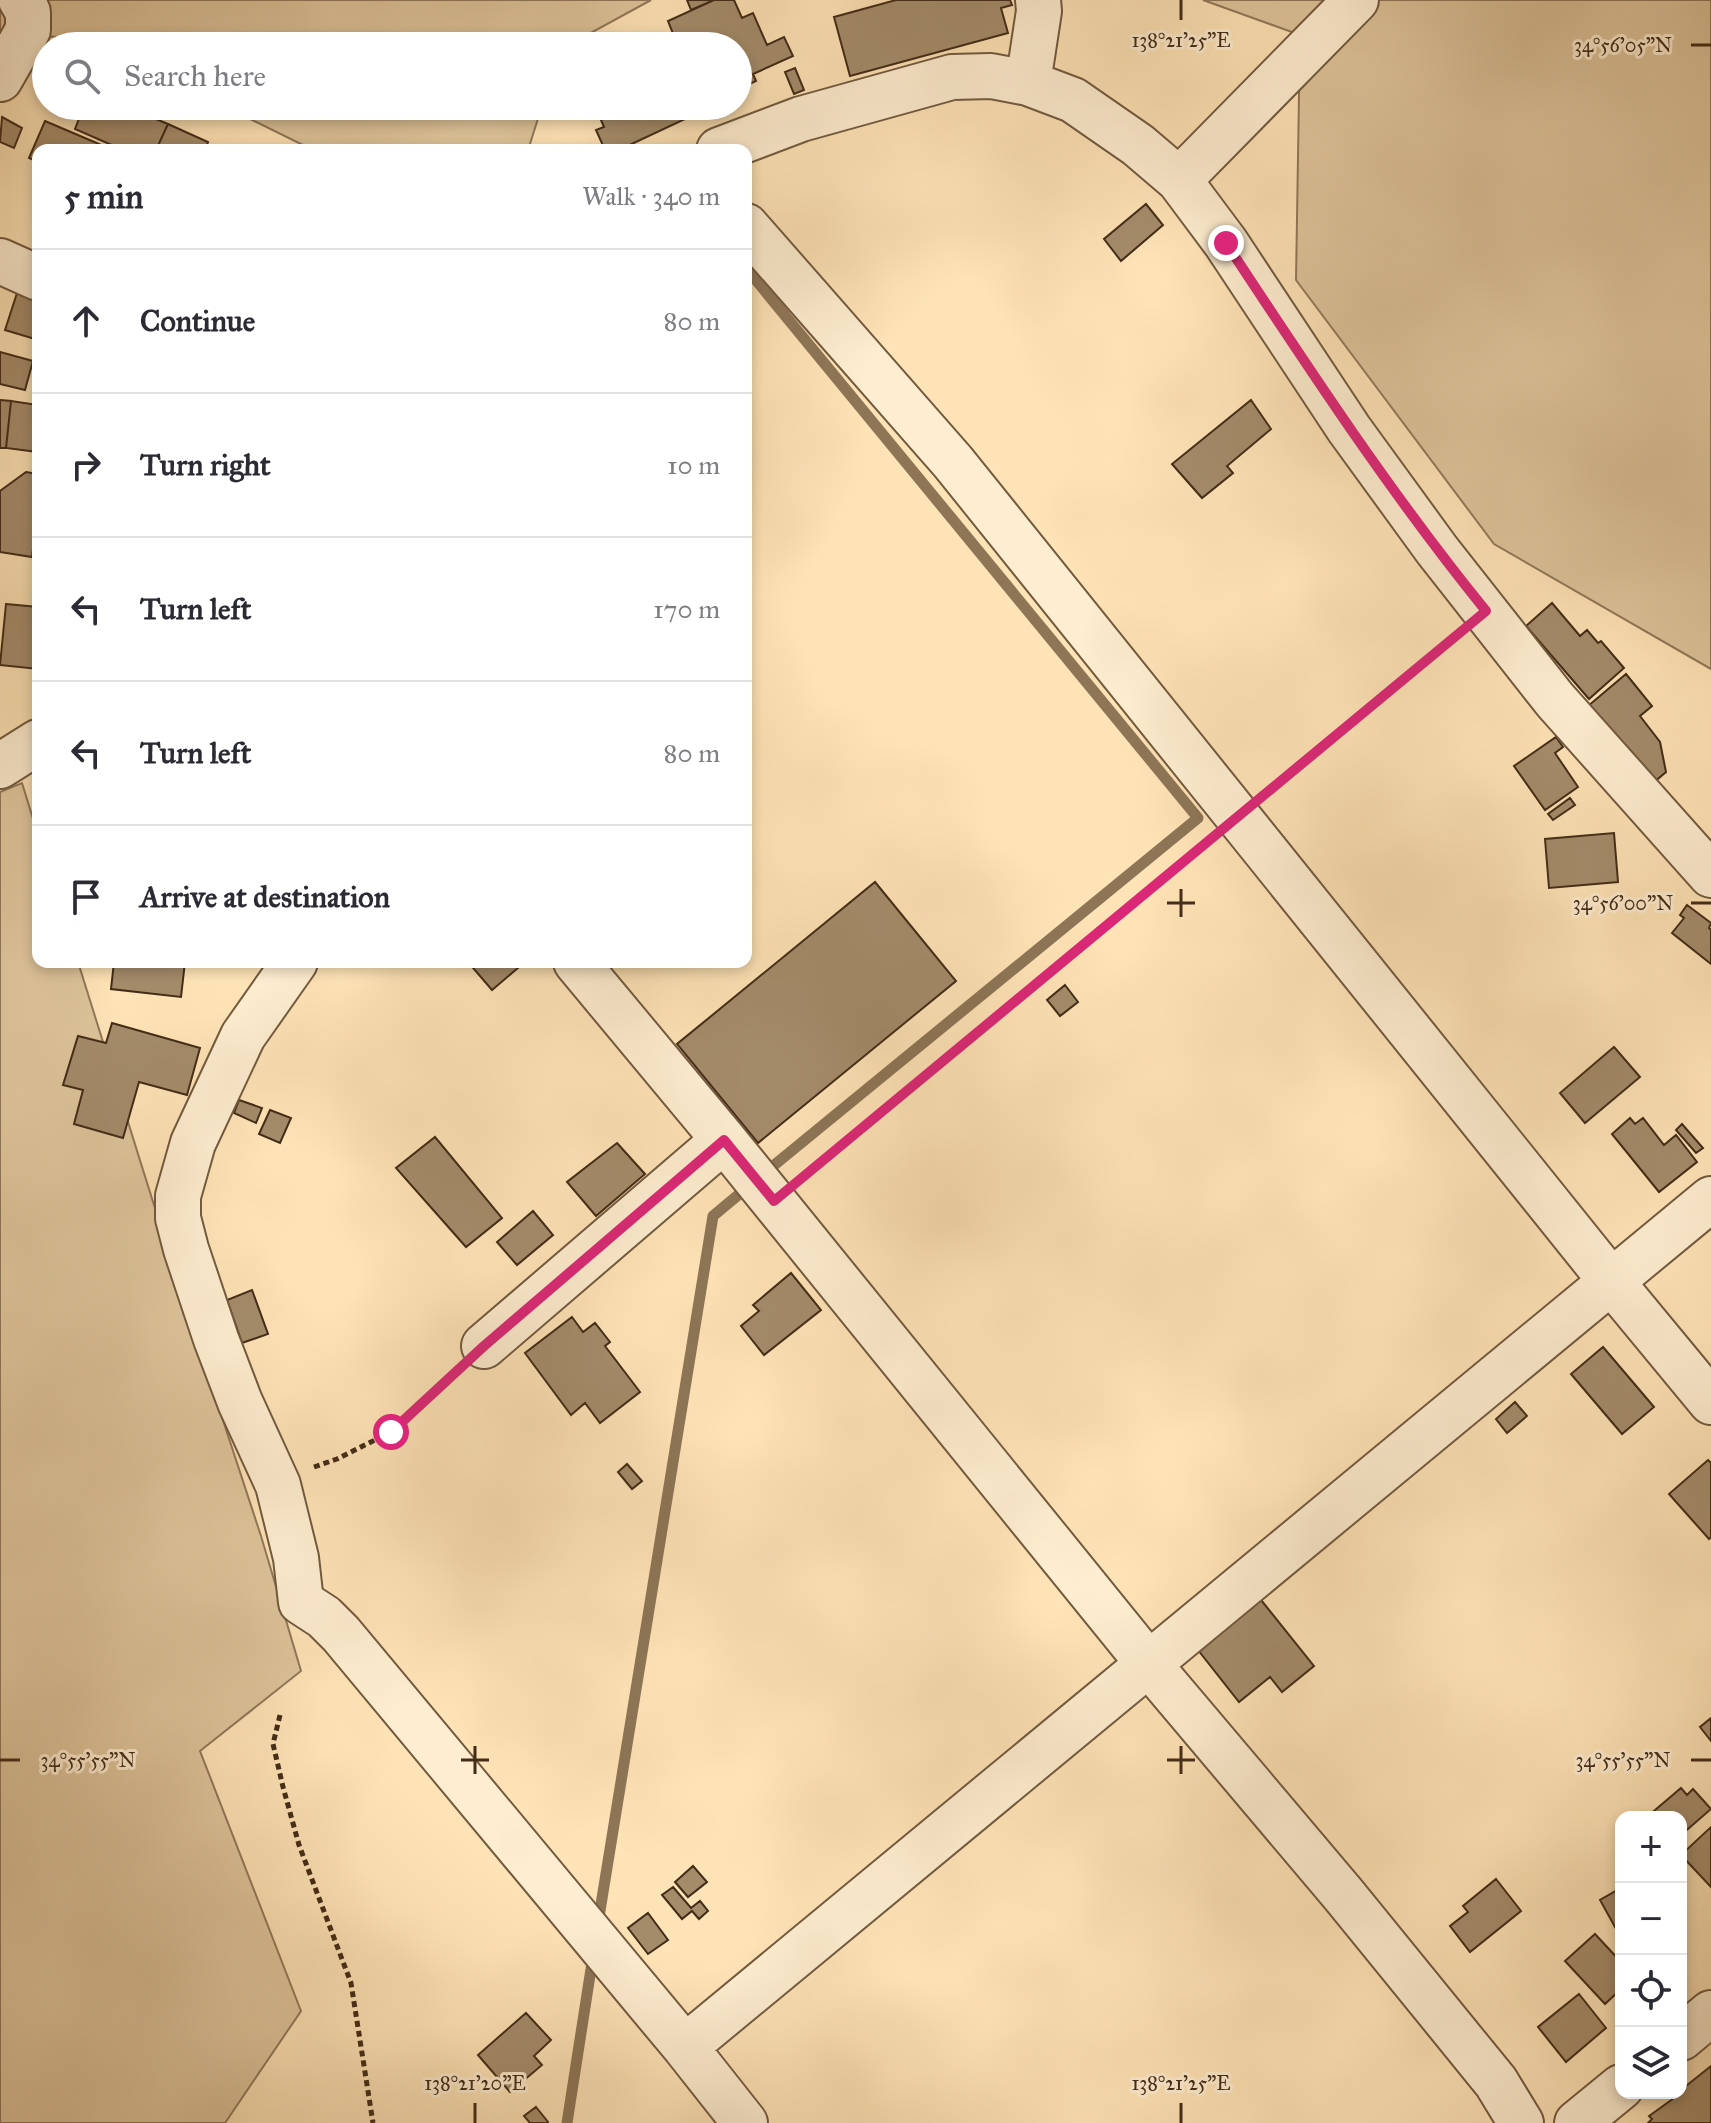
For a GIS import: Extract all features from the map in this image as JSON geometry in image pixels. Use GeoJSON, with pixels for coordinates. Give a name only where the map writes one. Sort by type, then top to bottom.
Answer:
{"type":"FeatureCollection","features":[{"type":"Feature","properties":{"kind":"street"},"geometry":{"type":"LineString","coordinates":[[0,79],[28,30],[28,12],[21,0]]}},
{"type":"Feature","properties":{"kind":"street"},"geometry":{"type":"LineString","coordinates":[[1028,83],[1038,0]]}},
{"type":"Feature","properties":{"kind":"street"},"geometry":{"type":"LineString","coordinates":[[1179,180],[1356,0]]}},
{"type":"Feature","properties":{"kind":"street"},"geometry":{"type":"LineString","coordinates":[[735,144],[801,119],[952,77],[991,76],[1028,83],[1073,100],[1138,145],[1179,180],[1226,243],[1349,429],[1437,550],[1555,700],[1711,875]]}},
{"type":"Feature","properties":{"kind":"street"},"geometry":{"type":"LineString","coordinates":[[752,233],[953,462],[1711,1402]]}},
{"type":"Feature","properties":{"kind":"street"},"geometry":{"type":"LineString","coordinates":[[0,261],[32,275]]}},
{"type":"Feature","properties":{"kind":"street"},"geometry":{"type":"LineString","coordinates":[[0,766],[32,746]]}},
{"type":"Feature","properties":{"kind":"street"},"geometry":{"type":"LineString","coordinates":[[291,968],[243,1036],[193,1143],[178,1196],[178,1218],[201,1297],[240,1402],[278,1485],[296,1558],[301,1602],[324,1617],[341,1634],[745,2123]]}},
{"type":"Feature","properties":{"kind":"street"},"geometry":{"type":"LineString","coordinates":[[581,968],[1147,1662],[1343,1894],[1496,2082],[1521,2123]]}},
{"type":"Feature","properties":{"kind":"street"},"geometry":{"type":"LineString","coordinates":[[484,1346],[724,1140]]}},
{"type":"Feature","properties":{"kind":"street"},"geometry":{"type":"LineString","coordinates":[[685,2047],[1147,1662],[1711,1199]]}},
{"type":"Feature","properties":{"kind":"street"},"geometry":{"type":"LineString","coordinates":[[1687,2033],[1711,2013]]}},
{"type":"Feature","properties":{"kind":"street"},"geometry":{"type":"LineString","coordinates":[[1577,2123],[1615,2092]]}},
{"type":"Feature","properties":{"kind":"path"},"geometry":{"type":"LineString","coordinates":[[774,1201],[1486,611]]}},
{"type":"Feature","properties":{"kind":"path"},"geometry":{"type":"LineString","coordinates":[[278,1485],[391,1432],[484,1346]]}},
{"type":"Feature","properties":{"kind":"path"},"geometry":{"type":"LineString","coordinates":[[280,1715],[273,1744],[299,1845],[351,1983],[372,2120],[365,2123]]}},
{"type":"Feature","properties":{"kind":"shaded area"},"geometry":{"type":"Polygon","coordinates":[[[0,0],[651,0],[593,32],[32,32],[32,36],[0,35],[0,0]]]}},
{"type":"Feature","properties":{"kind":"shaded area"},"geometry":{"type":"Polygon","coordinates":[[[1203,0],[1711,0],[1711,669],[1494,544],[1296,280],[1300,35],[1203,0]]]}},
{"type":"Feature","properties":{"kind":"shaded area"},"geometry":{"type":"Polygon","coordinates":[[[252,120],[538,120],[530,144],[301,144],[252,120]]]}},
{"type":"Feature","properties":{"kind":"shaded area"},"geometry":{"type":"Polygon","coordinates":[[[22,783],[32,816],[32,968],[80,968],[301,1671],[200,1751],[301,2011],[225,2123],[0,2123],[0,792],[22,783]]]}},
{"type":"Feature","properties":{"kind":"building"},"geometry":{"type":"Polygon","coordinates":[[[687,0],[714,0],[691,10],[687,0]]]}},
{"type":"Feature","properties":{"kind":"building"},"geometry":{"type":"Polygon","coordinates":[[[714,0],[734,0],[742,18],[753,13],[767,45],[784,37],[793,56],[753,74],[756,81],[752,83],[752,32],[672,32],[668,21],[714,0]]]}},
{"type":"Feature","properties":{"kind":"building"},"geometry":{"type":"Polygon","coordinates":[[[896,0],[1010,0],[1012,5],[1001,8],[1008,33],[850,76],[834,17],[896,0]]]}},
{"type":"Feature","properties":{"kind":"building"},"geometry":{"type":"Polygon","coordinates":[[[795,68],[804,90],[794,94],[785,72],[795,68]]]}},
{"type":"Feature","properties":{"kind":"building"},"geometry":{"type":"Polygon","coordinates":[[[2,117],[22,128],[14,148],[0,142],[2,117]]]}},
{"type":"Feature","properties":{"kind":"building"},"geometry":{"type":"Polygon","coordinates":[[[79,120],[158,120],[168,124],[159,144],[109,144],[75,129],[79,120]]]}},
{"type":"Feature","properties":{"kind":"building"},"geometry":{"type":"Polygon","coordinates":[[[601,120],[683,120],[632,144],[602,144],[596,130],[604,127],[601,120]]]}},
{"type":"Feature","properties":{"kind":"building"},"geometry":{"type":"Polygon","coordinates":[[[45,121],[99,144],[35,144],[45,121]]]}},
{"type":"Feature","properties":{"kind":"building"},"geometry":{"type":"Polygon","coordinates":[[[168,124],[208,142],[207,144],[159,144],[168,124]]]}},
{"type":"Feature","properties":{"kind":"building"},"geometry":{"type":"Polygon","coordinates":[[[1146,204],[1163,225],[1121,261],[1104,239],[1146,204]]]}},
{"type":"Feature","properties":{"kind":"building"},"geometry":{"type":"Polygon","coordinates":[[[18,290],[32,294],[32,338],[5,330],[18,290]]]}},
{"type":"Feature","properties":{"kind":"building"},"geometry":{"type":"Polygon","coordinates":[[[0,352],[32,361],[25,390],[0,384],[0,352]]]}},
{"type":"Feature","properties":{"kind":"building"},"geometry":{"type":"Polygon","coordinates":[[[0,400],[11,401],[6,448],[0,448],[0,400]]]}},
{"type":"Feature","properties":{"kind":"building"},"geometry":{"type":"Polygon","coordinates":[[[1251,400],[1271,429],[1227,466],[1233,473],[1202,498],[1172,464],[1251,400]]]}},
{"type":"Feature","properties":{"kind":"building"},"geometry":{"type":"Polygon","coordinates":[[[11,401],[32,404],[32,451],[6,448],[11,401]]]}},
{"type":"Feature","properties":{"kind":"building"},"geometry":{"type":"Polygon","coordinates":[[[26,472],[32,473],[32,557],[0,552],[0,491],[26,472]]]}},
{"type":"Feature","properties":{"kind":"building"},"geometry":{"type":"Polygon","coordinates":[[[1552,603],[1580,636],[1587,630],[1624,668],[1589,699],[1526,626],[1552,603]]]}},
{"type":"Feature","properties":{"kind":"building"},"geometry":{"type":"Polygon","coordinates":[[[6,604],[32,606],[32,668],[0,665],[6,604]]]}},
{"type":"Feature","properties":{"kind":"building"},"geometry":{"type":"Polygon","coordinates":[[[1626,674],[1652,706],[1640,716],[1660,742],[1666,772],[1653,783],[1588,706],[1626,674]]]}},
{"type":"Feature","properties":{"kind":"building"},"geometry":{"type":"Polygon","coordinates":[[[1556,737],[1563,747],[1555,753],[1578,787],[1545,810],[1514,766],[1556,737]]]}},
{"type":"Feature","properties":{"kind":"building"},"geometry":{"type":"Polygon","coordinates":[[[1570,798],[1575,805],[1553,820],[1548,814],[1570,798]]]}},
{"type":"Feature","properties":{"kind":"building"},"geometry":{"type":"Polygon","coordinates":[[[1614,833],[1618,882],[1549,888],[1545,839],[1614,833]]]}},
{"type":"Feature","properties":{"kind":"building"},"geometry":{"type":"Polygon","coordinates":[[[875,882],[956,981],[758,1143],[677,1044],[875,882]]]}},
{"type":"Feature","properties":{"kind":"building"},"geometry":{"type":"Polygon","coordinates":[[[1687,905],[1711,923],[1711,964],[1672,933],[1684,918],[1680,915],[1687,905]]]}},
{"type":"Feature","properties":{"kind":"building"},"geometry":{"type":"Polygon","coordinates":[[[113,968],[184,968],[181,997],[111,989],[113,968]]]}},
{"type":"Feature","properties":{"kind":"building"},"geometry":{"type":"Polygon","coordinates":[[[473,968],[518,968],[492,990],[473,968]]]}},
{"type":"Feature","properties":{"kind":"building"},"geometry":{"type":"Polygon","coordinates":[[[1065,985],[1078,1002],[1060,1016],[1047,1000],[1065,985]]]}},
{"type":"Feature","properties":{"kind":"building"},"geometry":{"type":"Polygon","coordinates":[[[112,1023],[200,1048],[187,1095],[139,1082],[123,1138],[74,1124],[83,1090],[63,1085],[78,1036],[106,1043],[112,1023]]]}},
{"type":"Feature","properties":{"kind":"building"},"geometry":{"type":"Polygon","coordinates":[[[1614,1047],[1640,1077],[1585,1123],[1560,1093],[1614,1047]]]}},
{"type":"Feature","properties":{"kind":"building"},"geometry":{"type":"Polygon","coordinates":[[[239,1100],[262,1108],[256,1123],[234,1113],[239,1100]]]}},
{"type":"Feature","properties":{"kind":"building"},"geometry":{"type":"Polygon","coordinates":[[[270,1110],[291,1118],[280,1143],[259,1134],[270,1110]]]}},
{"type":"Feature","properties":{"kind":"building"},"geometry":{"type":"Polygon","coordinates":[[[1630,1118],[1635,1124],[1643,1118],[1664,1145],[1676,1135],[1697,1162],[1659,1192],[1612,1134],[1630,1118]]]}},
{"type":"Feature","properties":{"kind":"building"},"geometry":{"type":"Polygon","coordinates":[[[1682,1124],[1703,1148],[1696,1153],[1676,1130],[1682,1124]]]}},
{"type":"Feature","properties":{"kind":"building"},"geometry":{"type":"Polygon","coordinates":[[[435,1137],[502,1218],[466,1247],[396,1168],[435,1137]]]}},
{"type":"Feature","properties":{"kind":"building"},"geometry":{"type":"Polygon","coordinates":[[[617,1143],[645,1174],[596,1216],[567,1182],[617,1143]]]}},
{"type":"Feature","properties":{"kind":"building"},"geometry":{"type":"Polygon","coordinates":[[[533,1211],[553,1235],[517,1265],[497,1242],[533,1211]]]}},
{"type":"Feature","properties":{"kind":"building"},"geometry":{"type":"Polygon","coordinates":[[[791,1273],[821,1310],[764,1355],[741,1326],[759,1311],[753,1305],[791,1273]]]}},
{"type":"Feature","properties":{"kind":"building"},"geometry":{"type":"Polygon","coordinates":[[[252,1290],[268,1334],[242,1343],[227,1300],[252,1290]]]}},
{"type":"Feature","properties":{"kind":"building"},"geometry":{"type":"Polygon","coordinates":[[[572,1317],[583,1332],[595,1323],[610,1342],[605,1346],[640,1392],[600,1423],[585,1403],[571,1415],[525,1353],[572,1317]]]}},
{"type":"Feature","properties":{"kind":"building"},"geometry":{"type":"Polygon","coordinates":[[[1603,1347],[1654,1407],[1622,1434],[1571,1374],[1603,1347]]]}},
{"type":"Feature","properties":{"kind":"building"},"geometry":{"type":"Polygon","coordinates":[[[1515,1402],[1527,1416],[1507,1433],[1496,1419],[1515,1402]]]}},
{"type":"Feature","properties":{"kind":"building"},"geometry":{"type":"Polygon","coordinates":[[[1708,1460],[1711,1463],[1709,1539],[1669,1494],[1708,1460]]]}},
{"type":"Feature","properties":{"kind":"building"},"geometry":{"type":"Polygon","coordinates":[[[627,1464],[642,1481],[632,1489],[618,1472],[627,1464]]]}},
{"type":"Feature","properties":{"kind":"building"},"geometry":{"type":"Polygon","coordinates":[[[1261,1600],[1314,1666],[1282,1692],[1270,1677],[1239,1702],[1198,1650],[1261,1600]]]}},
{"type":"Feature","properties":{"kind":"building"},"geometry":{"type":"Polygon","coordinates":[[[1711,1718],[1711,1741],[1700,1727],[1711,1718]]]}},
{"type":"Feature","properties":{"kind":"building"},"geometry":{"type":"Polygon","coordinates":[[[1681,1788],[1687,1795],[1693,1789],[1711,1809],[1687,1830],[1687,1811],[1654,1811],[1681,1788]]]}},
{"type":"Feature","properties":{"kind":"building"},"geometry":{"type":"Polygon","coordinates":[[[1711,1827],[1711,1887],[1687,1861],[1687,1849],[1711,1827]]]}},
{"type":"Feature","properties":{"kind":"building"},"geometry":{"type":"Polygon","coordinates":[[[693,1866],[707,1882],[688,1897],[675,1882],[693,1866]]]}},
{"type":"Feature","properties":{"kind":"building"},"geometry":{"type":"Polygon","coordinates":[[[1496,1879],[1521,1911],[1470,1952],[1450,1926],[1468,1912],[1463,1906],[1496,1879]]]}},
{"type":"Feature","properties":{"kind":"building"},"geometry":{"type":"Polygon","coordinates":[[[673,1887],[691,1908],[700,1901],[708,1911],[699,1919],[692,1911],[682,1919],[662,1895],[673,1887]]]}},
{"type":"Feature","properties":{"kind":"building"},"geometry":{"type":"Polygon","coordinates":[[[1615,1891],[1615,1927],[1600,1900],[1615,1891]]]}},
{"type":"Feature","properties":{"kind":"building"},"geometry":{"type":"Polygon","coordinates":[[[648,1913],[668,1940],[648,1954],[628,1928],[648,1913]]]}},
{"type":"Feature","properties":{"kind":"building"},"geometry":{"type":"Polygon","coordinates":[[[1595,1934],[1615,1956],[1615,1995],[1605,2004],[1565,1961],[1595,1934]]]}},
{"type":"Feature","properties":{"kind":"building"},"geometry":{"type":"Polygon","coordinates":[[[1579,1994],[1606,2028],[1566,2062],[1538,2027],[1579,1994]]]}},
{"type":"Feature","properties":{"kind":"building"},"geometry":{"type":"Polygon","coordinates":[[[526,2013],[551,2040],[534,2056],[542,2065],[510,2092],[478,2055],[526,2013]]]}},
{"type":"Feature","properties":{"kind":"building"},"geometry":{"type":"Polygon","coordinates":[[[1711,2066],[1711,2123],[1648,2123],[1652,2119],[1649,2116],[1673,2099],[1687,2099],[1687,2085],[1711,2066]]]}},
{"type":"Feature","properties":{"kind":"building"},"geometry":{"type":"Polygon","coordinates":[[[536,2107],[547,2123],[530,2123],[524,2116],[536,2107]]]}},
{"type":"Feature","properties":{"kind":"waterway"},"geometry":{"type":"LineString","coordinates":[[752,275],[1198,818],[762,1175]]}},
{"type":"Feature","properties":{"kind":"waterway"},"geometry":{"type":"LineString","coordinates":[[598,1923],[713,1216],[749,1186]]}},
{"type":"Feature","properties":{"kind":"waterway"},"geometry":{"type":"LineString","coordinates":[[567,2123],[593,1956]]}},
{"type":"Feature","properties":{"kind":"route"},"geometry":{"type":"LineString","coordinates":[[391,1432],[484,1346],[724,1140],[774,1201],[1486,611],[1437,550],[1349,429],[1226,243]]}}]}
